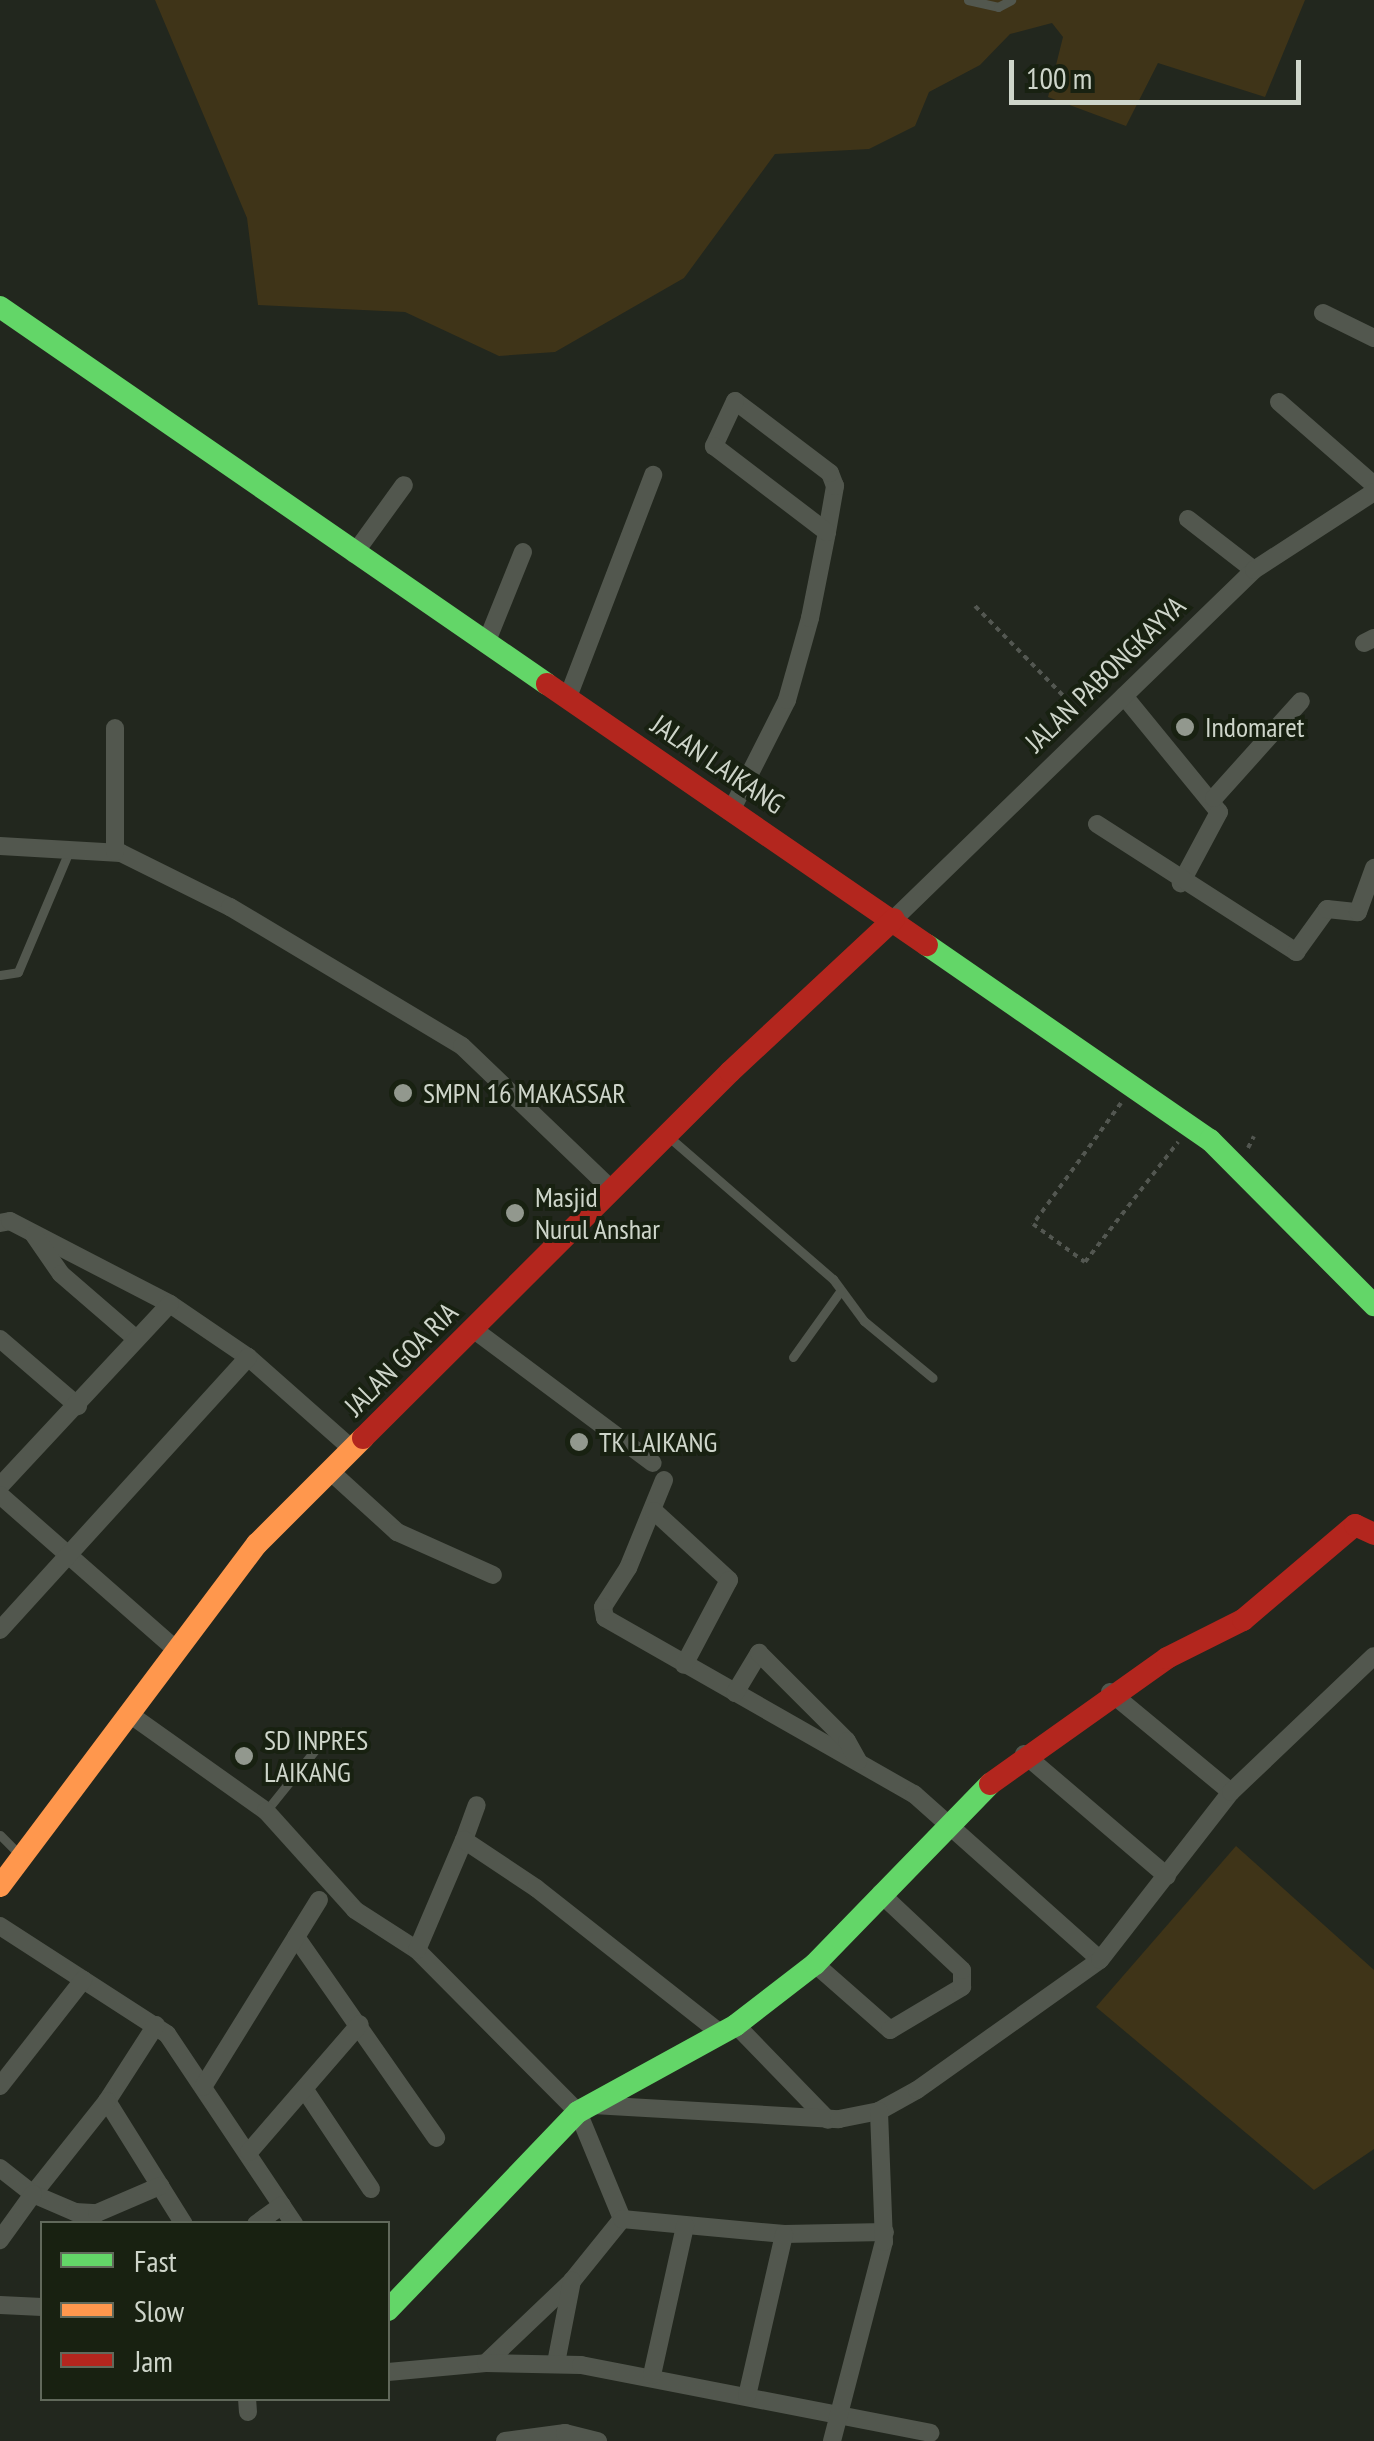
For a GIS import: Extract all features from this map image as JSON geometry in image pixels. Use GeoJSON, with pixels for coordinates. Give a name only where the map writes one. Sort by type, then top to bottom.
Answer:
{"type":"FeatureCollection","features":[{"type":"Feature","properties":{"kind":"main road","name":"JALAN LAIKANG"},"geometry":{"type":"LineString","coordinates":[[0,307],[1190,1126],[1238,1165],[1374,1305]]}},
{"type":"Feature","properties":{"kind":"main road","name":"JALAN GOA RIA"},"geometry":{"type":"LineString","coordinates":[[0,1886],[236,1568],[666,1135],[894,919]]}},
{"type":"Feature","properties":{"kind":"main road"},"geometry":{"type":"LineString","coordinates":[[390,2308],[586,2108],[728,2029],[815,1964],[948,1821],[1024,1754],[1110,1692],[1242,1620],[1356,1525],[1374,1534]]}},
{"type":"Feature","properties":{"kind":"street"},"geometry":{"type":"LineString","coordinates":[[1323,313],[1374,338]]}},
{"type":"Feature","properties":{"kind":"street"},"geometry":{"type":"LineString","coordinates":[[732,809],[787,700],[826,532],[835,486],[830,472],[735,400],[714,446],[826,532]]}},
{"type":"Feature","properties":{"kind":"street"},"geometry":{"type":"LineString","coordinates":[[1279,402],[1374,489]]}},
{"type":"Feature","properties":{"kind":"street"},"geometry":{"type":"LineString","coordinates":[[568,697],[653,476]]}},
{"type":"Feature","properties":{"kind":"street"},"geometry":{"type":"LineString","coordinates":[[354,554],[404,485]]}},
{"type":"Feature","properties":{"kind":"street","name":"JALAN PABONGKAYYA"},"geometry":{"type":"LineString","coordinates":[[894,919],[1254,570],[1374,489]]}},
{"type":"Feature","properties":{"kind":"street"},"geometry":{"type":"LineString","coordinates":[[1188,519],[1254,570]]}},
{"type":"Feature","properties":{"kind":"street"},"geometry":{"type":"LineString","coordinates":[[487,641],[523,552]]}},
{"type":"Feature","properties":{"kind":"street"},"geometry":{"type":"LineString","coordinates":[[1124,696],[1214,798],[1216,828],[1181,883]]}},
{"type":"Feature","properties":{"kind":"street"},"geometry":{"type":"LineString","coordinates":[[1214,798],[1301,701]]}},
{"type":"Feature","properties":{"kind":"street"},"geometry":{"type":"LineString","coordinates":[[115,728],[115,852]]}},
{"type":"Feature","properties":{"kind":"street"},"geometry":{"type":"LineString","coordinates":[[1097,824],[1181,883],[1296,952],[1327,910],[1366,915],[1374,868]]}},
{"type":"Feature","properties":{"kind":"street"},"geometry":{"type":"LineString","coordinates":[[0,846],[115,852],[230,907],[443,1033],[612,1190]]}},
{"type":"Feature","properties":{"kind":"street"},"geometry":{"type":"LineString","coordinates":[[0,1223],[10,1221],[170,1304],[248,1357],[352,1449]]}},
{"type":"Feature","properties":{"kind":"street"},"geometry":{"type":"LineString","coordinates":[[34,1235],[61,1274],[134,1337]]}},
{"type":"Feature","properties":{"kind":"street"},"geometry":{"type":"LineString","coordinates":[[0,1486],[78,1406],[134,1337],[170,1304]]}},
{"type":"Feature","properties":{"kind":"street"},"geometry":{"type":"LineString","coordinates":[[473,1330],[654,1463]]}},
{"type":"Feature","properties":{"kind":"street"},"geometry":{"type":"LineString","coordinates":[[0,1339],[78,1406]]}},
{"type":"Feature","properties":{"kind":"street"},"geometry":{"type":"LineString","coordinates":[[0,1630],[70,1558],[248,1357]]}},
{"type":"Feature","properties":{"kind":"street"},"geometry":{"type":"LineString","coordinates":[[330,1471],[398,1532],[493,1574]]}},
{"type":"Feature","properties":{"kind":"street"},"geometry":{"type":"LineString","coordinates":[[664,1480],[654,1511],[603,1613],[684,1665],[858,1761],[948,1821],[1100,1960]]}},
{"type":"Feature","properties":{"kind":"street"},"geometry":{"type":"LineString","coordinates":[[0,1495],[174,1649]]}},
{"type":"Feature","properties":{"kind":"street"},"geometry":{"type":"LineString","coordinates":[[654,1511],[729,1580],[684,1665]]}},
{"type":"Feature","properties":{"kind":"street"},"geometry":{"type":"LineString","coordinates":[[735,1693],[760,1653],[847,1741],[858,1761]]}},
{"type":"Feature","properties":{"kind":"street"},"geometry":{"type":"LineString","coordinates":[[586,2108],[828,2120],[878,2111],[974,2052],[1100,1960],[1231,1792],[1374,1656]]}},
{"type":"Feature","properties":{"kind":"street"},"geometry":{"type":"LineString","coordinates":[[1110,1692],[1231,1792]]}},
{"type":"Feature","properties":{"kind":"street"},"geometry":{"type":"LineString","coordinates":[[128,1713],[266,1811],[355,1910],[417,1950],[586,2108],[622,2219]]}},
{"type":"Feature","properties":{"kind":"street"},"geometry":{"type":"LineString","coordinates":[[1024,1754],[1167,1876]]}},
{"type":"Feature","properties":{"kind":"street"},"geometry":{"type":"LineString","coordinates":[[417,1950],[477,1805]]}},
{"type":"Feature","properties":{"kind":"street"},"geometry":{"type":"LineString","coordinates":[[464,1840],[728,2029],[828,2120]]}},
{"type":"Feature","properties":{"kind":"street"},"geometry":{"type":"LineString","coordinates":[[815,1964],[890,2030],[962,1987],[962,1970],[880,1893]]}},
{"type":"Feature","properties":{"kind":"street"},"geometry":{"type":"LineString","coordinates":[[204,2087],[319,1900]]}},
{"type":"Feature","properties":{"kind":"street"},"geometry":{"type":"LineString","coordinates":[[0,1926],[156,2025],[204,2087],[292,2221]]}},
{"type":"Feature","properties":{"kind":"street"},"geometry":{"type":"LineString","coordinates":[[296,1937],[436,2138]]}},
{"type":"Feature","properties":{"kind":"street"},"geometry":{"type":"LineString","coordinates":[[0,2086],[83,1980]]}},
{"type":"Feature","properties":{"kind":"street"},"geometry":{"type":"LineString","coordinates":[[249,2152],[360,2024]]}},
{"type":"Feature","properties":{"kind":"street"},"geometry":{"type":"LineString","coordinates":[[0,2240],[106,2101],[156,2025]]}},
{"type":"Feature","properties":{"kind":"street"},"geometry":{"type":"LineString","coordinates":[[306,2090],[371,2189]]}},
{"type":"Feature","properties":{"kind":"street"},"geometry":{"type":"LineString","coordinates":[[106,2101],[182,2221]]}},
{"type":"Feature","properties":{"kind":"street"},"geometry":{"type":"LineString","coordinates":[[832,2441],[885,2232],[878,2111]]}},
{"type":"Feature","properties":{"kind":"street"},"geometry":{"type":"LineString","coordinates":[[0,2168],[34,2194],[75,2212],[97,2213],[160,2186]]}},
{"type":"Feature","properties":{"kind":"street"},"geometry":{"type":"LineString","coordinates":[[260,2221],[282,2205]]}},
{"type":"Feature","properties":{"kind":"street"},"geometry":{"type":"LineString","coordinates":[[622,2219],[784,2234],[885,2232]]}},
{"type":"Feature","properties":{"kind":"street"},"geometry":{"type":"LineString","coordinates":[[486,2363],[572,2281],[622,2219]]}},
{"type":"Feature","properties":{"kind":"street"},"geometry":{"type":"LineString","coordinates":[[652,2375],[685,2226]]}},
{"type":"Feature","properties":{"kind":"street"},"geometry":{"type":"LineString","coordinates":[[748,2396],[784,2234]]}},
{"type":"Feature","properties":{"kind":"street"},"geometry":{"type":"LineString","coordinates":[[556,2364],[572,2281]]}},
{"type":"Feature","properties":{"kind":"street"},"geometry":{"type":"LineString","coordinates":[[0,2305],[40,2307]]}},
{"type":"Feature","properties":{"kind":"street"},"geometry":{"type":"LineString","coordinates":[[390,2372],[486,2363],[556,2364],[652,2375],[930,2433]]}},
{"type":"Feature","properties":{"kind":"street"},"geometry":{"type":"LineString","coordinates":[[505,2441],[565,2433],[598,2441]]}},
{"type":"Feature","properties":{"kind":"lane"},"geometry":{"type":"LineString","coordinates":[[968,0],[998,7],[1011,0]]}},
{"type":"Feature","properties":{"kind":"lane"},"geometry":{"type":"LineString","coordinates":[[0,975],[18,972],[69,851]]}},
{"type":"Feature","properties":{"kind":"lane"},"geometry":{"type":"LineString","coordinates":[[666,1135],[840,1290],[864,1322],[933,1378]]}},
{"type":"Feature","properties":{"kind":"lane"},"geometry":{"type":"LineString","coordinates":[[793,1357],[840,1290]]}},
{"type":"Feature","properties":{"kind":"lane"},"geometry":{"type":"LineString","coordinates":[[266,1811],[327,1735]]}},
{"type":"Feature","properties":{"kind":"lane"},"geometry":{"type":"LineString","coordinates":[[0,1835],[22,1857]]}},
{"type":"Feature","properties":{"kind":"path"},"geometry":{"type":"LineString","coordinates":[[975,606],[1092,725]]}},
{"type":"Feature","properties":{"kind":"path"},"geometry":{"type":"LineString","coordinates":[[1133,1087],[1033,1224],[1085,1262],[1190,1126]]}},
{"type":"Feature","properties":{"kind":"shaded area"},"geometry":{"type":"Polygon","coordinates":[[[155,0],[1305,0],[1265,97],[1158,63],[1126,126],[1048,97],[1063,37],[1052,23],[1010,34],[980,65],[929,92],[915,126],[869,149],[775,154],[684,278],[555,352],[499,356],[405,312],[258,305],[247,218],[155,0]]]}},
{"type":"Feature","properties":{"kind":"shaded area"},"geometry":{"type":"Polygon","coordinates":[[[1236,1846],[1374,1970],[1374,2149],[1314,2190],[1096,2007],[1236,1846]]]}},
{"type":"Feature","properties":{"kind":"traffic: fast"},"geometry":{"type":"LineString","coordinates":[[0,307],[547,684]]}},
{"type":"Feature","properties":{"kind":"traffic: fast"},"geometry":{"type":"LineString","coordinates":[[927,945],[1210,1140],[1374,1305]]}},
{"type":"Feature","properties":{"kind":"traffic: fast"},"geometry":{"type":"LineString","coordinates":[[390,2308],[578,2112],[736,2025],[815,1964],[990,1784]]}},
{"type":"Feature","properties":{"kind":"traffic: slow"},"geometry":{"type":"LineString","coordinates":[[0,1886],[257,1544],[363,1438]]}},
{"type":"Feature","properties":{"kind":"traffic: jam"},"geometry":{"type":"LineString","coordinates":[[547,684],[927,945]]}},
{"type":"Feature","properties":{"kind":"traffic: jam"},"geometry":{"type":"LineString","coordinates":[[363,1438],[730,1072],[894,919]]}},
{"type":"Feature","properties":{"kind":"traffic: jam"},"geometry":{"type":"LineString","coordinates":[[990,1784],[1167,1658],[1243,1620],[1355,1525],[1374,1534]]}},
{"type":"Feature","properties":{"kind":"place","name":"Indomaret"},"geometry":{"type":"Point","coordinates":[1185,727]}},
{"type":"Feature","properties":{"kind":"place","name":"SMPN 16 MAKASSAR"},"geometry":{"type":"Point","coordinates":[403,1093]}},
{"type":"Feature","properties":{"kind":"place","name":"Masjid Nurul Anshar"},"geometry":{"type":"Point","coordinates":[515,1213]}},
{"type":"Feature","properties":{"kind":"place","name":"TK LAIKANG"},"geometry":{"type":"Point","coordinates":[579,1442]}},
{"type":"Feature","properties":{"kind":"place","name":"SD INPRES LAIKANG"},"geometry":{"type":"Point","coordinates":[244,1756]}}]}
